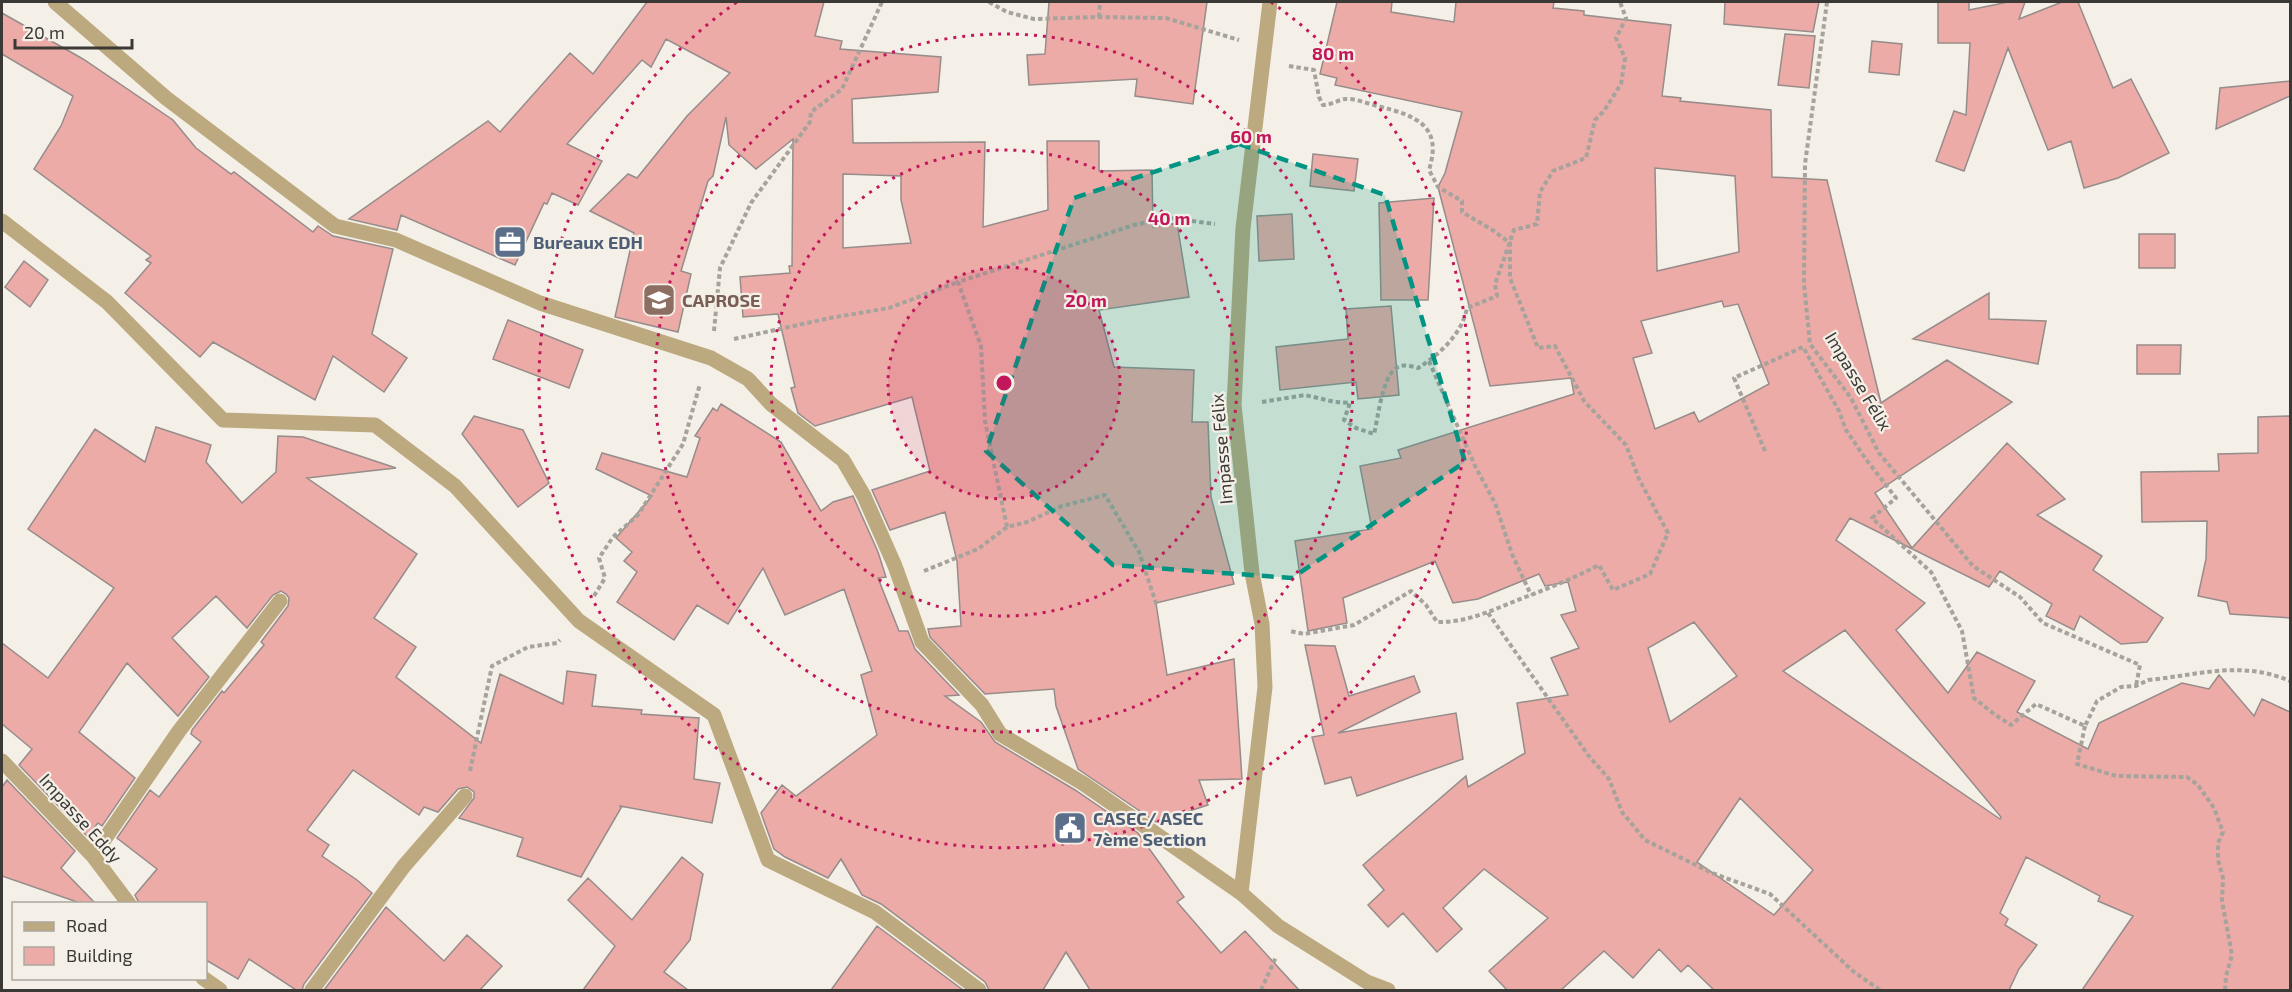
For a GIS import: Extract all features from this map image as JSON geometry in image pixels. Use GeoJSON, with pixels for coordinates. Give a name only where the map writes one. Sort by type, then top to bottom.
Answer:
{"type":"FeatureCollection","features":[{"type":"Feature","properties":{"kind":"street"},"geometry":{"type":"LineString","coordinates":[[55,2],[165,98],[335,226],[396,240],[540,303],[711,358],[748,379],[771,404],[843,460],[864,496],[895,566],[922,642],[982,705],[1000,734],[1084,784],[1241,893],[1278,926],[1367,982],[1388,990]]}},
{"type":"Feature","properties":{"kind":"street","name":"Impasse Félix"},"geometry":{"type":"LineString","coordinates":[[1241,893],[1266,687],[1262,624],[1252,573],[1234,405],[1243,228],[1270,2]]}},
{"type":"Feature","properties":{"kind":"street"},"geometry":{"type":"LineString","coordinates":[[2,221],[107,302],[223,420],[375,425],[456,486],[579,621],[714,715],[768,860],[875,912],[979,990]]}},
{"type":"Feature","properties":{"kind":"street"},"geometry":{"type":"LineString","coordinates":[[93,856],[178,731],[280,601]]}},
{"type":"Feature","properties":{"kind":"street","name":"Impasse Eddy"},"geometry":{"type":"LineString","coordinates":[[2,761],[93,856],[128,902]]}},
{"type":"Feature","properties":{"kind":"street"},"geometry":{"type":"LineString","coordinates":[[312,990],[404,866],[465,796]]}},
{"type":"Feature","properties":{"kind":"street"},"geometry":{"type":"LineString","coordinates":[[206,980],[220,990]]}},
{"type":"Feature","properties":{"kind":"path"},"geometry":{"type":"LineString","coordinates":[[465,796],[492,666],[528,647],[557,643],[579,621],[605,578],[599,558],[613,537],[638,515],[683,444],[696,395],[711,358],[720,268],[751,203],[810,122],[811,112],[842,89],[882,2]]}},
{"type":"Feature","properties":{"kind":"path"},"geometry":{"type":"LineString","coordinates":[[989,2],[1007,12],[1034,19],[1099,16],[1166,18],[1264,47],[1282,65],[1314,70],[1319,97],[1323,105],[1347,99],[1396,111],[1417,120],[1431,134],[1434,154],[1429,170],[1438,188],[1462,201],[1462,212],[1510,243]]}},
{"type":"Feature","properties":{"kind":"path"},"geometry":{"type":"LineString","coordinates":[[1099,16],[1100,2]]}},
{"type":"Feature","properties":{"kind":"path"},"geometry":{"type":"LineString","coordinates":[[1234,405],[1305,395],[1350,403],[1344,420],[1356,428],[1374,434],[1386,383],[1394,369],[1405,365],[1418,368],[1429,361],[1448,345],[1460,328],[1467,308],[1497,296],[1495,284],[1514,230],[1537,224],[1540,192],[1553,171],[1586,158],[1595,120],[1604,111],[1621,84],[1625,58],[1616,38],[1626,18],[1620,2]]}},
{"type":"Feature","properties":{"kind":"path","name":"Impasse Félix"},"geometry":{"type":"LineString","coordinates":[[1827,2],[1805,165],[1804,284],[1810,344],[1851,398],[1879,453],[1973,566],[2020,597],[2043,623],[2140,665],[2136,686]]}},
{"type":"Feature","properties":{"kind":"path"},"geometry":{"type":"LineString","coordinates":[[711,358],[728,340],[889,308],[958,282],[1134,225],[1170,218],[1243,228]]}},
{"type":"Feature","properties":{"kind":"path"},"geometry":{"type":"LineString","coordinates":[[1262,624],[1304,634],[1354,625],[1411,591],[1426,605],[1437,622],[1448,622],[1488,613],[1551,589],[1599,565],[1613,590],[1650,574],[1668,533],[1639,479],[1626,445],[1584,401],[1555,346],[1538,348],[1510,278],[1510,243]]}},
{"type":"Feature","properties":{"kind":"path"},"geometry":{"type":"LineString","coordinates":[[958,282],[981,346],[985,421],[1006,526]]}},
{"type":"Feature","properties":{"kind":"path"},"geometry":{"type":"LineString","coordinates":[[1765,451],[1734,378],[1803,347],[1839,411],[1846,430],[1864,458],[1896,498],[1872,518],[1931,572],[1962,631],[1974,698],[2011,725],[2036,704],[2085,726]]}},
{"type":"Feature","properties":{"kind":"path"},"geometry":{"type":"LineString","coordinates":[[1429,361],[1475,466],[1495,503],[1512,554],[1531,595]]}},
{"type":"Feature","properties":{"kind":"path"},"geometry":{"type":"LineString","coordinates":[[895,566],[920,573],[978,549],[1006,526],[1027,522],[1062,506],[1105,495],[1139,552],[1156,606]]}},
{"type":"Feature","properties":{"kind":"path"},"geometry":{"type":"LineString","coordinates":[[1488,613],[1588,755],[1610,779],[1622,812],[1645,840],[1712,873],[1770,894],[1854,972],[1880,990]]}},
{"type":"Feature","properties":{"kind":"path"},"geometry":{"type":"LineString","coordinates":[[2225,990],[2232,955],[2222,901],[2223,878],[2218,860],[2218,843],[2223,832],[2214,808],[2198,784],[2187,777],[2116,776],[2076,764],[2085,726],[2097,701],[2121,687],[2136,686],[2148,680],[2235,669],[2271,673],[2290,681]]}},
{"type":"Feature","properties":{"kind":"path"},"geometry":{"type":"LineString","coordinates":[[1261,990],[1275,961],[1278,926]]}},
{"type":"Feature","properties":{"kind":"highlighted area"},"geometry":{"type":"Polygon","coordinates":[[[1239,144],[1385,195],[1465,462],[1292,578],[1113,565],[986,451],[1074,198],[1239,144]]]}},
{"type":"Feature","properties":{"kind":"building"},"geometry":{"type":"Polygon","coordinates":[[[647,2],[824,2],[815,36],[842,41],[840,49],[941,57],[938,92],[852,99],[853,143],[985,142],[983,227],[1048,210],[1047,141],[1099,141],[1099,171],[1152,170],[1153,227],[1177,223],[1189,297],[1099,310],[1114,367],[1194,370],[1192,422],[1208,422],[1211,497],[1234,584],[1156,603],[1167,675],[1234,659],[1242,779],[1199,780],[1208,805],[1156,822],[1078,769],[1056,706],[1054,689],[985,694],[930,637],[928,629],[961,626],[957,561],[945,512],[890,530],[872,490],[930,471],[912,397],[815,426],[798,413],[791,388],[795,387],[778,314],[743,317],[740,277],[790,273],[789,266],[792,266],[793,139],[756,169],[729,145],[726,117],[713,176],[708,181],[681,271],[691,274],[678,332],[615,317],[634,233],[590,211],[628,174],[637,178],[687,116],[730,73],[666,39],[651,67],[642,60],[567,144],[602,161],[578,205],[552,193],[547,204],[544,203],[515,265],[401,215],[397,230],[349,219],[488,121],[500,132],[570,53],[593,74],[647,2]],[[843,174],[843,248],[911,243],[901,200],[901,176],[843,174]]]}},
{"type":"Feature","properties":{"kind":"building"},"geometry":{"type":"Polygon","coordinates":[[[1049,2],[1207,2],[1193,104],[1135,96],[1137,79],[1029,85],[1027,55],[1045,54],[1049,2]]]}},
{"type":"Feature","properties":{"kind":"building"},"geometry":{"type":"Polygon","coordinates":[[[1337,2],[1392,2],[1391,12],[1454,22],[1456,2],[1554,2],[1553,8],[1584,11],[1584,15],[1671,25],[1662,96],[1681,98],[1680,101],[1771,110],[1772,177],[1827,180],[1881,403],[1947,360],[2012,402],[1875,493],[1912,548],[2007,443],[2065,499],[2037,515],[2102,556],[2093,570],[2163,618],[2147,642],[2121,644],[2080,616],[2074,630],[2046,616],[2052,604],[2000,571],[1989,587],[1850,518],[1836,540],[1925,603],[1896,630],[1948,693],[1977,652],[2035,681],[2017,712],[2088,749],[2099,723],[2182,683],[2209,689],[2219,675],[2254,716],[2262,699],[2290,712],[2290,990],[2082,990],[2133,916],[2098,901],[2100,896],[2026,857],[2000,913],[2008,919],[2005,925],[2037,945],[2019,969],[2009,990],[1714,990],[1688,965],[1681,972],[1659,949],[1633,978],[1604,951],[1561,990],[1507,990],[1489,971],[1548,918],[1484,869],[1443,908],[1462,929],[1437,952],[1403,913],[1388,927],[1368,905],[1384,890],[1363,865],[1466,776],[1468,787],[1525,753],[1517,703],[1568,695],[1551,658],[1579,648],[1561,615],[1576,611],[1568,582],[1545,586],[1539,574],[1478,599],[1453,603],[1435,561],[1343,598],[1347,623],[1308,631],[1295,541],[1372,529],[1360,466],[1401,458],[1398,450],[1574,394],[1571,378],[1490,386],[1438,187],[1445,173],[1462,112],[1335,85],[1337,78],[1320,74],[1337,2]],[[1655,168],[1657,271],[1739,252],[1735,176],[1655,168]],[[1722,301],[1641,321],[1652,353],[1633,358],[1655,429],[1694,412],[1699,422],[1769,384],[1738,304],[1724,307],[1722,301]],[[1694,622],[1648,648],[1670,722],[1737,676],[1694,622]],[[1845,630],[1783,671],[2000,819],[2001,817],[1845,630]],[[1740,798],[1697,862],[1774,915],[1813,870],[1740,798]]]}},
{"type":"Feature","properties":{"kind":"building"},"geometry":{"type":"Polygon","coordinates":[[[1725,2],[1819,2],[1813,32],[1724,24],[1725,2]]]}},
{"type":"Feature","properties":{"kind":"building"},"geometry":{"type":"Polygon","coordinates":[[[1938,2],[1969,2],[1969,10],[2008,2],[2025,2],[2019,19],[2062,2],[2078,2],[2113,88],[2131,79],[2169,153],[2118,178],[2084,188],[2071,141],[2048,150],[2008,48],[1964,171],[1936,161],[1954,111],[1966,115],[1970,43],[1938,43],[1938,2]]]}},
{"type":"Feature","properties":{"kind":"building"},"geometry":{"type":"Polygon","coordinates":[[[2,13],[83,59],[173,120],[196,148],[231,174],[234,172],[313,232],[318,226],[333,236],[393,249],[372,334],[407,358],[384,392],[333,356],[315,400],[213,342],[200,357],[125,293],[151,263],[146,260],[151,256],[34,169],[61,126],[73,96],[2,54],[2,13]]]}},
{"type":"Feature","properties":{"kind":"building"},"geometry":{"type":"Polygon","coordinates":[[[1785,34],[1815,36],[1809,88],[1778,85],[1785,34]]]}},
{"type":"Feature","properties":{"kind":"building"},"geometry":{"type":"Polygon","coordinates":[[[1872,41],[1902,44],[1899,75],[1869,72],[1872,41]]]}},
{"type":"Feature","properties":{"kind":"building"},"geometry":{"type":"Polygon","coordinates":[[[2290,81],[2290,96],[2216,129],[2220,88],[2290,81]]]}},
{"type":"Feature","properties":{"kind":"building"},"geometry":{"type":"Polygon","coordinates":[[[1313,154],[1358,159],[1354,191],[1310,186],[1313,154]]]}},
{"type":"Feature","properties":{"kind":"building"},"geometry":{"type":"Polygon","coordinates":[[[1434,198],[1428,300],[1381,300],[1379,203],[1434,198]]]}},
{"type":"Feature","properties":{"kind":"building"},"geometry":{"type":"Polygon","coordinates":[[[1292,214],[1294,259],[1259,261],[1257,216],[1292,214]]]}},
{"type":"Feature","properties":{"kind":"building"},"geometry":{"type":"Polygon","coordinates":[[[2139,234],[2175,234],[2175,268],[2139,268],[2139,234]]]}},
{"type":"Feature","properties":{"kind":"building"},"geometry":{"type":"Polygon","coordinates":[[[24,261],[48,280],[30,307],[5,287],[24,261]]]}},
{"type":"Feature","properties":{"kind":"building"},"geometry":{"type":"Polygon","coordinates":[[[1989,293],[1989,319],[2046,321],[2038,364],[1913,339],[1989,293]]]}},
{"type":"Feature","properties":{"kind":"building"},"geometry":{"type":"Polygon","coordinates":[[[1391,306],[1399,395],[1358,399],[1356,382],[1280,390],[1276,347],[1348,339],[1346,309],[1391,306]]]}},
{"type":"Feature","properties":{"kind":"building"},"geometry":{"type":"Polygon","coordinates":[[[508,320],[583,350],[569,388],[493,359],[508,320]]]}},
{"type":"Feature","properties":{"kind":"building"},"geometry":{"type":"Polygon","coordinates":[[[2137,345],[2181,345],[2180,374],[2137,374],[2137,345]]]}},
{"type":"Feature","properties":{"kind":"building"},"geometry":{"type":"Polygon","coordinates":[[[721,404],[781,442],[821,511],[833,502],[853,496],[878,552],[886,577],[878,578],[899,631],[908,631],[915,649],[959,695],[945,696],[981,722],[995,742],[1075,790],[1138,833],[1184,897],[1177,902],[1221,953],[1245,931],[1299,990],[1090,990],[1066,952],[1043,990],[989,990],[985,982],[881,904],[862,895],[841,859],[828,878],[785,857],[774,849],[761,813],[782,785],[796,796],[877,735],[861,675],[872,671],[844,589],[785,615],[763,568],[728,624],[697,605],[674,640],[617,602],[637,572],[624,561],[632,552],[616,538],[652,496],[596,469],[602,453],[687,477],[700,438],[695,436],[713,408],[717,411],[721,404]]]}},
{"type":"Feature","properties":{"kind":"building"},"geometry":{"type":"Polygon","coordinates":[[[474,416],[523,430],[549,483],[518,507],[462,434],[474,416]]]}},
{"type":"Feature","properties":{"kind":"building"},"geometry":{"type":"Polygon","coordinates":[[[2290,416],[2290,618],[2230,614],[2227,602],[2198,596],[2206,559],[2207,521],[2142,522],[2141,472],[2219,471],[2218,454],[2258,453],[2258,417],[2290,416]]]}},
{"type":"Feature","properties":{"kind":"building"},"geometry":{"type":"Polygon","coordinates":[[[156,427],[211,445],[206,462],[242,503],[276,472],[278,436],[303,437],[396,468],[307,478],[417,554],[374,618],[416,647],[396,677],[481,743],[500,674],[563,704],[567,671],[596,675],[592,706],[642,710],[641,714],[699,718],[694,779],[720,783],[712,823],[620,806],[621,808],[581,877],[517,856],[523,838],[459,818],[474,798],[474,792],[467,787],[458,789],[438,812],[424,807],[419,815],[353,770],[307,830],[329,845],[322,856],[372,893],[304,984],[302,990],[296,990],[249,959],[238,979],[207,961],[207,902],[138,902],[135,895],[157,869],[117,838],[150,790],[159,797],[201,742],[191,734],[192,730],[222,691],[224,693],[264,645],[261,642],[288,606],[289,598],[286,594],[281,591],[273,595],[247,628],[216,596],[172,638],[209,677],[178,716],[127,663],[79,732],[135,778],[102,826],[98,823],[87,836],[19,765],[32,749],[2,724],[2,643],[48,678],[114,588],[28,529],[95,429],[145,462],[156,427]]]}},
{"type":"Feature","properties":{"kind":"building"},"geometry":{"type":"Polygon","coordinates":[[[1305,645],[1335,646],[1349,696],[1414,676],[1420,692],[1338,733],[1456,713],[1463,759],[1357,796],[1351,777],[1325,784],[1312,737],[1324,735],[1305,645]]]}},
{"type":"Feature","properties":{"kind":"building"},"geometry":{"type":"Polygon","coordinates":[[[7,780],[75,851],[61,868],[94,902],[77,902],[2,876],[2,787],[7,780]]]}},
{"type":"Feature","properties":{"kind":"building"},"geometry":{"type":"Polygon","coordinates":[[[682,857],[703,874],[690,940],[664,972],[688,990],[583,990],[615,946],[568,900],[588,878],[632,920],[682,857]]]}},
{"type":"Feature","properties":{"kind":"building"},"geometry":{"type":"Polygon","coordinates":[[[386,907],[444,961],[467,935],[502,966],[480,990],[324,990],[386,907]]]}},
{"type":"Feature","properties":{"kind":"building"},"geometry":{"type":"Polygon","coordinates":[[[877,926],[963,990],[831,990],[877,926]]]}},
{"type":"Feature","properties":{"kind":"place","name":"Bureaux EDH"},"geometry":{"type":"Point","coordinates":[510,242]}},
{"type":"Feature","properties":{"kind":"place","name":"CAPROSE"},"geometry":{"type":"Point","coordinates":[659,300]}},
{"type":"Feature","properties":{"kind":"place","name":"CASEC/ ASEC 7ème Section"},"geometry":{"type":"Point","coordinates":[1070,828]}}]}
